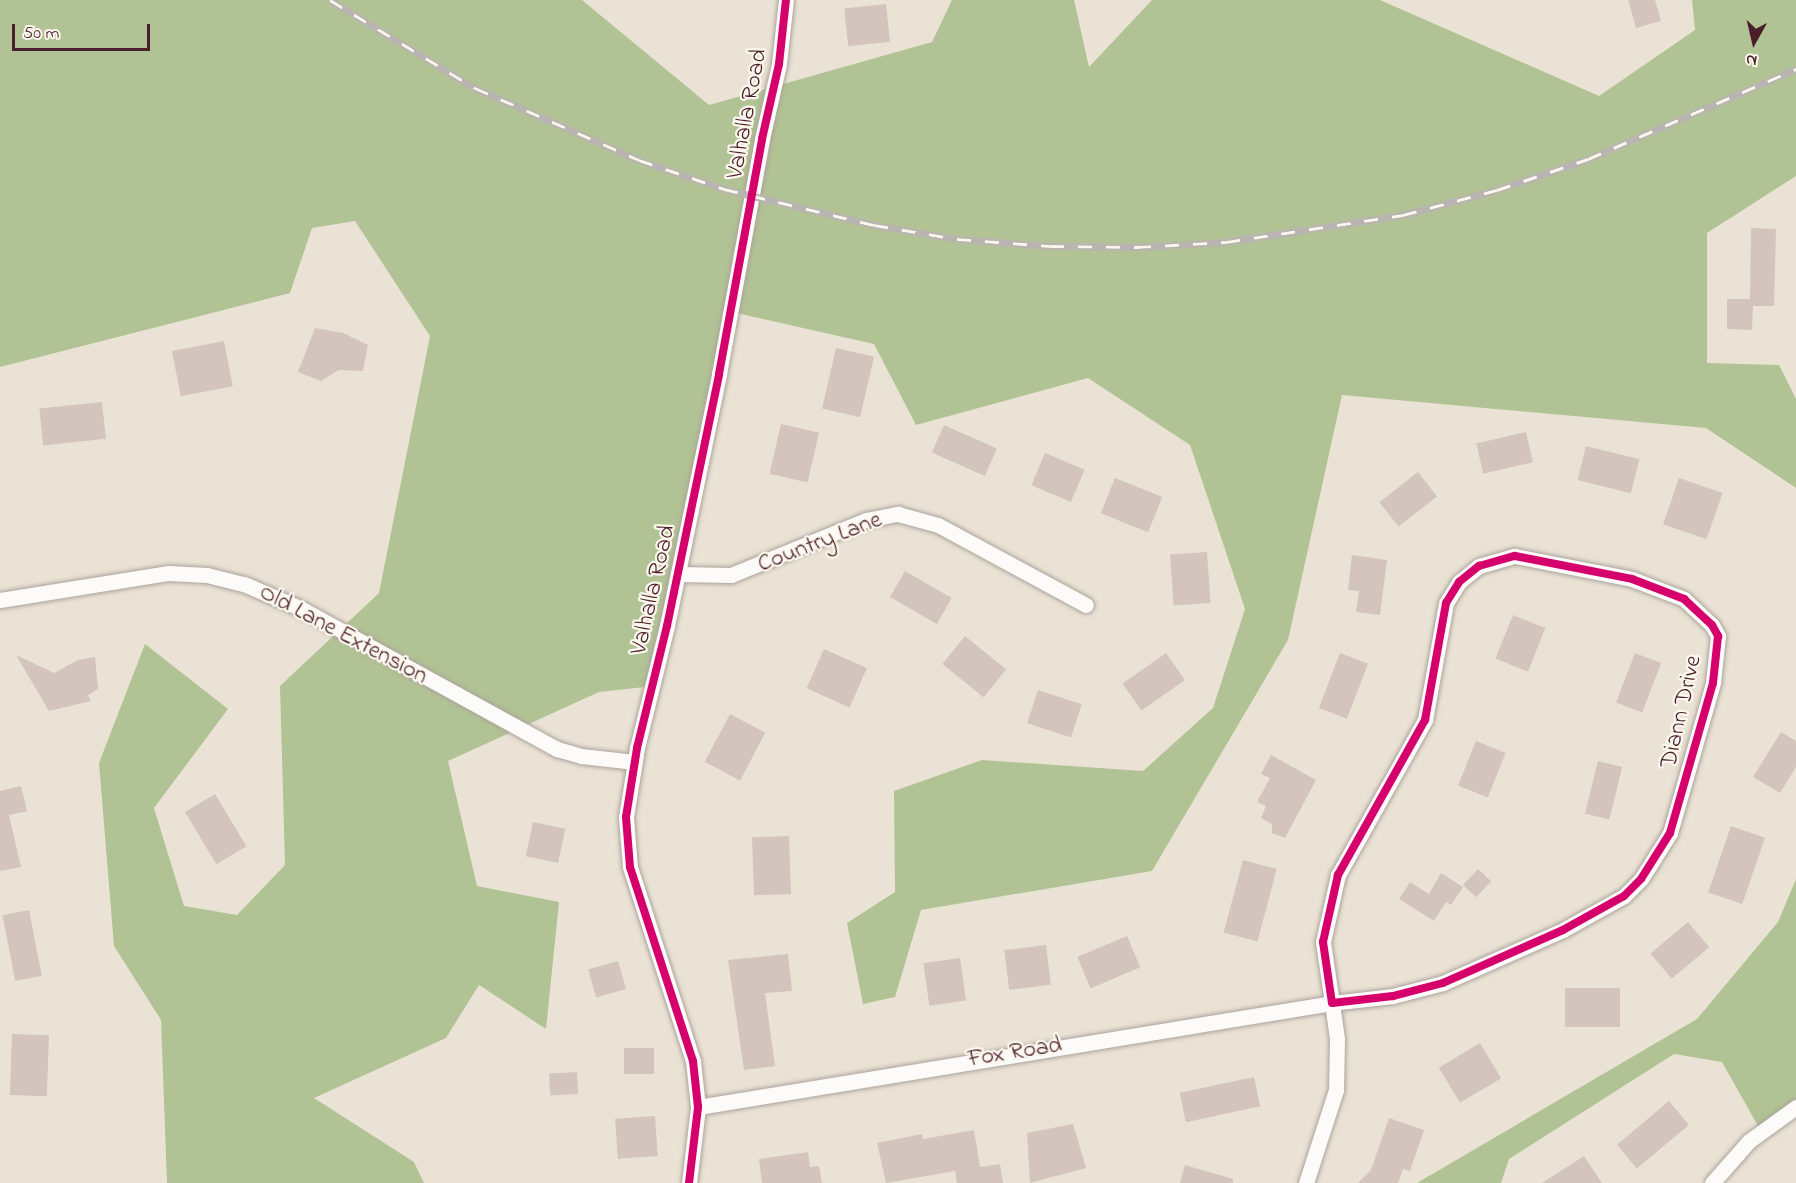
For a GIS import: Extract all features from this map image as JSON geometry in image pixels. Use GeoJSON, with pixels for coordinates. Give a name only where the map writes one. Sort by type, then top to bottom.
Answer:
{"type":"FeatureCollection","features":[{"type":"Feature","properties":{"kind":"street","name":"Valhalla Road"},"geometry":{"type":"LineString","coordinates":[[689,1183],[698,1107],[693,1060],[682,1019],[630,867],[626,817],[635,762],[678,574],[762,139],[779,64],[786,0]]}},
{"type":"Feature","properties":{"kind":"street","name":"Country Lane"},"geometry":{"type":"LineString","coordinates":[[678,574],[731,575],[866,520],[898,514],[938,525],[1086,605]]}},
{"type":"Feature","properties":{"kind":"street","name":"Diann Drive"},"geometry":{"type":"LineString","coordinates":[[1306,1183],[1336,1090],[1338,1048],[1323,942],[1338,875],[1425,720],[1443,615],[1460,582],[1490,560],[1515,556],[1632,579],[1684,599],[1704,615],[1718,636],[1713,683],[1670,833],[1641,879],[1624,896],[1563,930],[1443,983],[1393,996],[1332,1003]]}},
{"type":"Feature","properties":{"kind":"street","name":"Old Lane Extension"},"geometry":{"type":"LineString","coordinates":[[0,600],[169,573],[207,575],[244,584],[302,609],[557,749],[581,756],[635,762]]}},
{"type":"Feature","properties":{"kind":"street","name":"Fox Road"},"geometry":{"type":"LineString","coordinates":[[698,1107],[1332,1003]]}},
{"type":"Feature","properties":{"kind":"street"},"geometry":{"type":"LineString","coordinates":[[1712,1183],[1749,1142],[1796,1107]]}},
{"type":"Feature","properties":{"kind":"green space"},"geometry":{"type":"Polygon","coordinates":[[[0,0],[582,0],[709,105],[932,42],[952,0],[1074,0],[1089,67],[1152,0],[1380,0],[1599,96],[1695,30],[1692,0],[1796,0],[1796,176],[1707,233],[1707,363],[1779,365],[1796,399],[1796,488],[1706,428],[1342,395],[1288,640],[1152,871],[921,910],[895,997],[863,1004],[847,923],[895,892],[894,791],[982,760],[1143,771],[1213,708],[1245,609],[1190,445],[1088,378],[916,425],[874,344],[732,312],[645,687],[599,692],[448,761],[477,886],[559,902],[546,1029],[479,985],[446,1038],[314,1098],[414,1162],[424,1183],[167,1183],[161,1020],[114,946],[99,763],[145,644],[228,709],[154,808],[184,906],[237,915],[285,865],[280,686],[379,593],[430,336],[355,221],[312,228],[290,293],[0,367],[0,0]]]}},
{"type":"Feature","properties":{"kind":"green space"},"geometry":{"type":"Polygon","coordinates":[[[1796,879],[1796,1103],[1758,1126],[1722,1062],[1674,1054],[1509,1159],[1501,1183],[1417,1183],[1697,1019],[1778,922],[1796,879]]]}},
{"type":"Feature","properties":{"kind":"building"},"geometry":{"type":"Polygon","coordinates":[[[1628,0],[1655,0],[1661,21],[1636,28],[1628,0]]]}},
{"type":"Feature","properties":{"kind":"building"},"geometry":{"type":"Polygon","coordinates":[[[886,4],[890,42],[848,46],[844,8],[886,4]]]}},
{"type":"Feature","properties":{"kind":"building"},"geometry":{"type":"Polygon","coordinates":[[[1751,228],[1776,229],[1774,306],[1753,306],[1752,330],[1727,329],[1727,299],[1750,299],[1751,228]]]}},
{"type":"Feature","properties":{"kind":"building"},"geometry":{"type":"Polygon","coordinates":[[[315,328],[343,333],[368,345],[363,371],[339,370],[321,381],[298,372],[315,328]]]}},
{"type":"Feature","properties":{"kind":"building"},"geometry":{"type":"Polygon","coordinates":[[[224,341],[233,386],[181,396],[172,351],[224,341]]]}},
{"type":"Feature","properties":{"kind":"building"},"geometry":{"type":"Polygon","coordinates":[[[836,348],[874,357],[860,417],[822,408],[836,348]]]}},
{"type":"Feature","properties":{"kind":"building"},"geometry":{"type":"Polygon","coordinates":[[[102,402],[106,439],[43,445],[39,409],[102,402]]]}},
{"type":"Feature","properties":{"kind":"building"},"geometry":{"type":"Polygon","coordinates":[[[781,424],[819,433],[808,482],[770,474],[781,424]]]}},
{"type":"Feature","properties":{"kind":"building"},"geometry":{"type":"Polygon","coordinates":[[[944,425],[997,449],[985,476],[932,452],[944,425]]]}},
{"type":"Feature","properties":{"kind":"building"},"geometry":{"type":"Polygon","coordinates":[[[1526,432],[1533,462],[1483,474],[1476,443],[1526,432]]]}},
{"type":"Feature","properties":{"kind":"building"},"geometry":{"type":"Polygon","coordinates":[[[1586,446],[1639,459],[1631,493],[1578,480],[1586,446]]]}},
{"type":"Feature","properties":{"kind":"building"},"geometry":{"type":"Polygon","coordinates":[[[1045,453],[1085,470],[1071,502],[1031,485],[1045,453]]]}},
{"type":"Feature","properties":{"kind":"building"},"geometry":{"type":"Polygon","coordinates":[[[1418,472],[1437,496],[1398,527],[1379,502],[1418,472]]]}},
{"type":"Feature","properties":{"kind":"building"},"geometry":{"type":"Polygon","coordinates":[[[1115,478],[1162,497],[1148,532],[1101,513],[1115,478]]]}},
{"type":"Feature","properties":{"kind":"building"},"geometry":{"type":"Polygon","coordinates":[[[1679,478],[1722,493],[1707,539],[1663,524],[1679,478]]]}},
{"type":"Feature","properties":{"kind":"building"},"geometry":{"type":"Polygon","coordinates":[[[1207,552],[1211,603],[1174,605],[1170,555],[1207,552]]]}},
{"type":"Feature","properties":{"kind":"building"},"geometry":{"type":"Polygon","coordinates":[[[1352,555],[1387,560],[1380,615],[1356,612],[1359,591],[1348,590],[1352,555]]]}},
{"type":"Feature","properties":{"kind":"building"},"geometry":{"type":"Polygon","coordinates":[[[905,571],[952,598],[937,624],[890,597],[905,571]]]}},
{"type":"Feature","properties":{"kind":"building"},"geometry":{"type":"Polygon","coordinates":[[[1513,615],[1545,628],[1528,672],[1495,659],[1513,615]]]}},
{"type":"Feature","properties":{"kind":"building"},"geometry":{"type":"Polygon","coordinates":[[[965,636],[1006,669],[984,697],[942,664],[965,636]]]}},
{"type":"Feature","properties":{"kind":"building"},"geometry":{"type":"Polygon","coordinates":[[[824,649],[867,668],[849,707],[807,688],[824,649]]]}},
{"type":"Feature","properties":{"kind":"building"},"geometry":{"type":"Polygon","coordinates":[[[1166,653],[1185,680],[1142,710],[1123,683],[1166,653]]]}},
{"type":"Feature","properties":{"kind":"building"},"geometry":{"type":"Polygon","coordinates":[[[1340,653],[1368,664],[1347,719],[1319,708],[1340,653]]]}},
{"type":"Feature","properties":{"kind":"building"},"geometry":{"type":"Polygon","coordinates":[[[1635,653],[1661,663],[1642,713],[1616,702],[1635,653]]]}},
{"type":"Feature","properties":{"kind":"building"},"geometry":{"type":"Polygon","coordinates":[[[16,655],[54,673],[78,660],[95,657],[98,689],[88,695],[91,701],[49,711],[16,655]]]}},
{"type":"Feature","properties":{"kind":"building"},"geometry":{"type":"Polygon","coordinates":[[[1038,690],[1082,704],[1071,738],[1027,723],[1038,690]]]}},
{"type":"Feature","properties":{"kind":"building"},"geometry":{"type":"Polygon","coordinates":[[[730,714],[765,733],[740,780],[705,762],[730,714]]]}},
{"type":"Feature","properties":{"kind":"building"},"geometry":{"type":"Polygon","coordinates":[[[1781,732],[1796,741],[1796,767],[1780,793],[1753,777],[1781,732]]]}},
{"type":"Feature","properties":{"kind":"building"},"geometry":{"type":"Polygon","coordinates":[[[1476,741],[1506,753],[1488,797],[1458,786],[1476,741]]]}},
{"type":"Feature","properties":{"kind":"building"},"geometry":{"type":"Polygon","coordinates":[[[1271,755],[1316,780],[1285,838],[1272,833],[1272,824],[1261,818],[1266,806],[1257,802],[1270,778],[1261,774],[1271,755]]]}},
{"type":"Feature","properties":{"kind":"building"},"geometry":{"type":"Polygon","coordinates":[[[1598,761],[1622,767],[1609,819],[1585,813],[1598,761]]]}},
{"type":"Feature","properties":{"kind":"building"},"geometry":{"type":"Polygon","coordinates":[[[21,786],[27,811],[9,815],[21,867],[0,871],[0,791],[21,786]]]}},
{"type":"Feature","properties":{"kind":"building"},"geometry":{"type":"Polygon","coordinates":[[[215,794],[246,846],[216,864],[185,812],[215,794]]]}},
{"type":"Feature","properties":{"kind":"building"},"geometry":{"type":"Polygon","coordinates":[[[533,822],[565,829],[558,863],[526,856],[533,822]]]}},
{"type":"Feature","properties":{"kind":"building"},"geometry":{"type":"Polygon","coordinates":[[[1731,826],[1765,838],[1742,904],[1708,892],[1731,826]]]}},
{"type":"Feature","properties":{"kind":"building"},"geometry":{"type":"Polygon","coordinates":[[[789,836],[791,894],[754,895],[752,837],[789,836]]]}},
{"type":"Feature","properties":{"kind":"building"},"geometry":{"type":"Polygon","coordinates":[[[1243,860],[1277,869],[1257,942],[1224,932],[1243,860]]]}},
{"type":"Feature","properties":{"kind":"building"},"geometry":{"type":"Polygon","coordinates":[[[1478,869],[1491,881],[1476,897],[1463,885],[1478,869]]]}},
{"type":"Feature","properties":{"kind":"building"},"geometry":{"type":"Polygon","coordinates":[[[1441,873],[1463,887],[1451,905],[1446,902],[1434,921],[1399,899],[1410,882],[1429,894],[1441,873]]]}},
{"type":"Feature","properties":{"kind":"building"},"geometry":{"type":"Polygon","coordinates":[[[29,910],[42,976],[15,981],[2,915],[29,910]]]}},
{"type":"Feature","properties":{"kind":"building"},"geometry":{"type":"Polygon","coordinates":[[[1688,922],[1709,947],[1672,979],[1650,953],[1688,922]]]}},
{"type":"Feature","properties":{"kind":"building"},"geometry":{"type":"Polygon","coordinates":[[[1127,936],[1140,967],[1091,988],[1077,957],[1127,936]]]}},
{"type":"Feature","properties":{"kind":"building"},"geometry":{"type":"Polygon","coordinates":[[[1046,945],[1051,985],[1009,990],[1004,950],[1046,945]]]}},
{"type":"Feature","properties":{"kind":"building"},"geometry":{"type":"Polygon","coordinates":[[[788,954],[792,991],[765,993],[775,1066],[744,1070],[728,960],[788,954]]]}},
{"type":"Feature","properties":{"kind":"building"},"geometry":{"type":"Polygon","coordinates":[[[960,958],[966,1001],[929,1006],[923,963],[960,958]]]}},
{"type":"Feature","properties":{"kind":"building"},"geometry":{"type":"Polygon","coordinates":[[[618,961],[626,989],[596,997],[588,970],[618,961]]]}},
{"type":"Feature","properties":{"kind":"building"},"geometry":{"type":"Polygon","coordinates":[[[1565,988],[1620,988],[1620,1027],[1565,1027],[1565,988]]]}},
{"type":"Feature","properties":{"kind":"building"},"geometry":{"type":"Polygon","coordinates":[[[12,1034],[49,1035],[47,1096],[10,1095],[12,1034]]]}},
{"type":"Feature","properties":{"kind":"building"},"geometry":{"type":"Polygon","coordinates":[[[1480,1043],[1501,1078],[1460,1103],[1439,1068],[1480,1043]]]}},
{"type":"Feature","properties":{"kind":"building"},"geometry":{"type":"Polygon","coordinates":[[[624,1048],[654,1048],[654,1074],[624,1074],[624,1048]]]}},
{"type":"Feature","properties":{"kind":"building"},"geometry":{"type":"Polygon","coordinates":[[[577,1072],[578,1094],[550,1095],[549,1073],[577,1072]]]}},
{"type":"Feature","properties":{"kind":"building"},"geometry":{"type":"Polygon","coordinates":[[[1254,1077],[1260,1106],[1186,1122],[1180,1093],[1254,1077]]]}},
{"type":"Feature","properties":{"kind":"building"},"geometry":{"type":"Polygon","coordinates":[[[1669,1101],[1689,1125],[1637,1168],[1617,1145],[1669,1101]]]}},
{"type":"Feature","properties":{"kind":"building"},"geometry":{"type":"Polygon","coordinates":[[[655,1116],[658,1156],[618,1159],[615,1119],[655,1116]]]}},
{"type":"Feature","properties":{"kind":"building"},"geometry":{"type":"Polygon","coordinates":[[[1389,1118],[1424,1130],[1410,1171],[1403,1169],[1398,1183],[1358,1183],[1371,1170],[1389,1118]]]}},
{"type":"Feature","properties":{"kind":"building"},"geometry":{"type":"Polygon","coordinates":[[[1073,1124],[1086,1168],[1030,1183],[1027,1133],[1073,1124]]]}},
{"type":"Feature","properties":{"kind":"building"},"geometry":{"type":"Polygon","coordinates":[[[974,1130],[980,1167],[1000,1164],[1003,1183],[957,1183],[955,1171],[886,1183],[877,1143],[922,1134],[923,1139],[974,1130]]]}},
{"type":"Feature","properties":{"kind":"building"},"geometry":{"type":"Polygon","coordinates":[[[808,1152],[810,1167],[819,1166],[822,1183],[762,1183],[759,1159],[808,1152]]]}},
{"type":"Feature","properties":{"kind":"building"},"geometry":{"type":"Polygon","coordinates":[[[1584,1156],[1602,1183],[1542,1183],[1584,1156]]]}},
{"type":"Feature","properties":{"kind":"building"},"geometry":{"type":"Polygon","coordinates":[[[1185,1165],[1233,1179],[1233,1183],[1180,1183],[1185,1165]]]}},
{"type":"Feature","properties":{"kind":"railway"},"geometry":{"type":"LineString","coordinates":[[330,0],[475,88],[639,160],[724,189],[874,225],[957,239],[1050,246],[1137,247],[1226,242],[1403,215],[1497,190],[1588,159],[1796,69]]}},
{"type":"Feature","properties":{"kind":"cycle path"},"geometry":{"type":"LineString","coordinates":[[689,1183],[698,1107],[693,1061],[630,867],[626,817],[637,748],[667,626],[719,374],[762,139],[779,64],[786,0]]}},
{"type":"Feature","properties":{"kind":"cycle path"},"geometry":{"type":"LineString","coordinates":[[1515,556],[1632,579],[1684,599],[1712,625],[1718,636],[1713,683],[1670,833],[1641,879],[1624,896],[1563,930],[1443,983],[1393,996],[1332,1003],[1323,942],[1338,875],[1425,720],[1446,603],[1459,582],[1479,566],[1515,556]]}}]}
